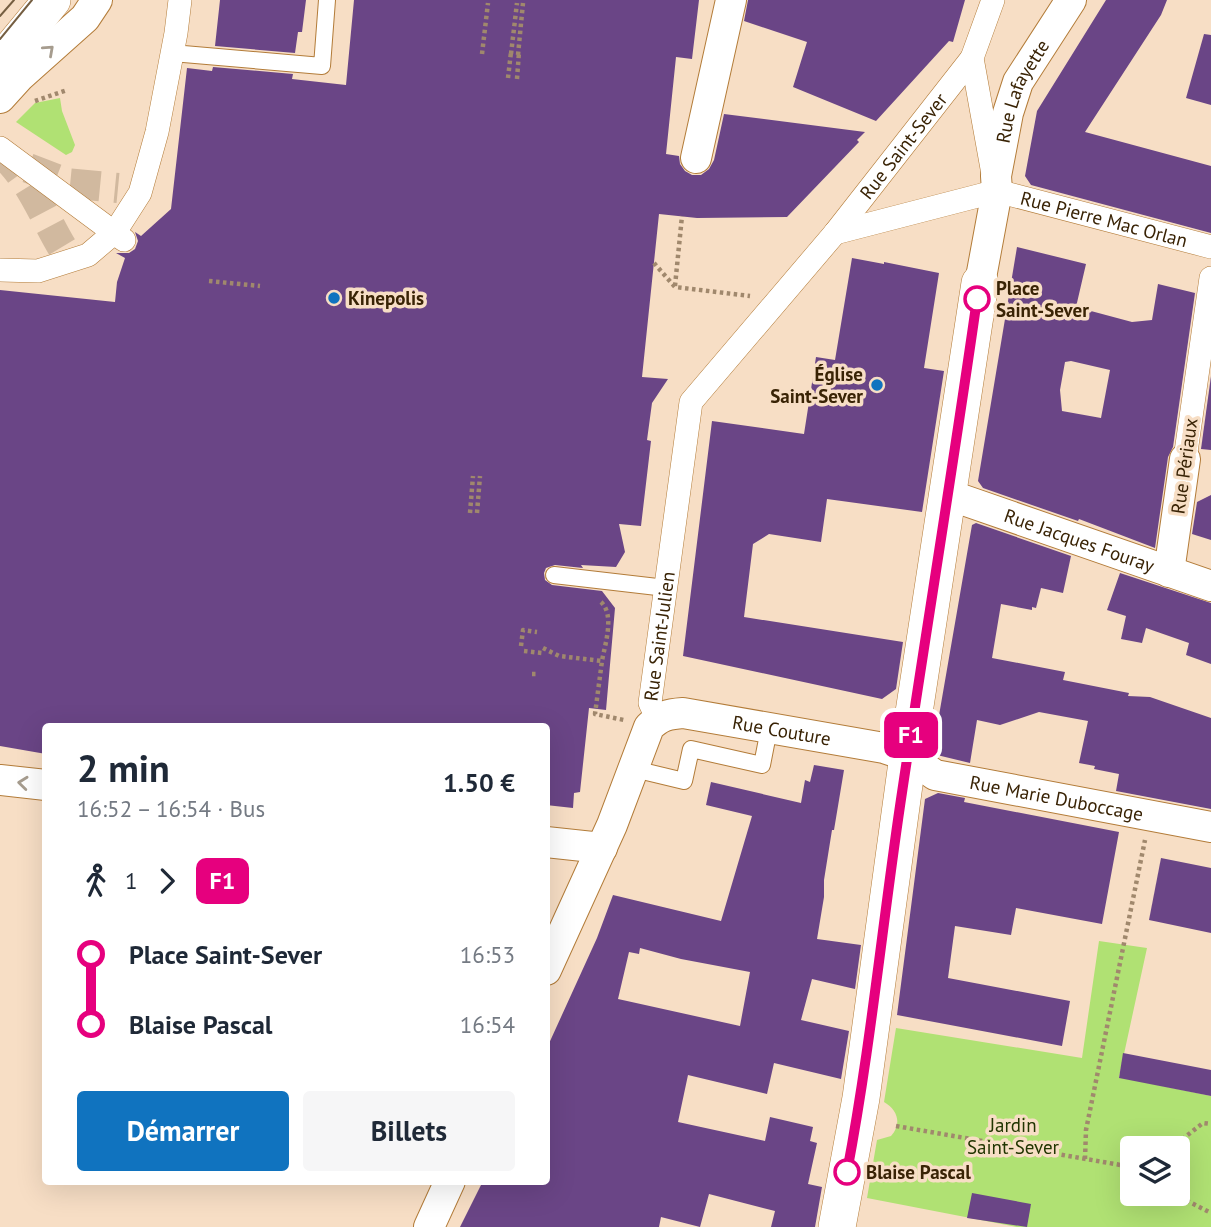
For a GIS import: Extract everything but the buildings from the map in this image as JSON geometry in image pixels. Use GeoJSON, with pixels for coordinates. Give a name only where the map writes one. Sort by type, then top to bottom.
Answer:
{"type":"FeatureCollection","features":[{"type":"Feature","properties":{"kind":"street"},"geometry":{"type":"LineString","coordinates":[[0,63],[52,0]]}},
{"type":"Feature","properties":{"kind":"street"},"geometry":{"type":"LineString","coordinates":[[0,98],[20,76],[85,18],[97,0]]}},
{"type":"Feature","properties":{"kind":"street"},"geometry":{"type":"LineString","coordinates":[[0,270],[38,271],[88,255],[120,236],[140,192],[157,132],[180,0]]}},
{"type":"Feature","properties":{"kind":"street"},"geometry":{"type":"LineString","coordinates":[[696,158],[731,0]]}},
{"type":"Feature","properties":{"kind":"street","name":"Rue Saint-Sever"},"geometry":{"type":"LineString","coordinates":[[835,233],[972,58],[993,0]]}},
{"type":"Feature","properties":{"kind":"street","name":"Rue Lafayette"},"geometry":{"type":"LineString","coordinates":[[980,283],[1008,113],[1018,82],[1071,0]]}},
{"type":"Feature","properties":{"kind":"street","name":"Rue Saint-Sever"},"geometry":{"type":"LineString","coordinates":[[972,58],[996,191]]}},
{"type":"Feature","properties":{"kind":"street"},"geometry":{"type":"LineString","coordinates":[[0,148],[120,236]]}},
{"type":"Feature","properties":{"kind":"street"},"geometry":{"type":"LineString","coordinates":[[779,299],[835,233],[996,191]]}},
{"type":"Feature","properties":{"kind":"street","name":"Rue Pierre Mac Orlan"},"geometry":{"type":"LineString","coordinates":[[996,191],[1211,247]]}},
{"type":"Feature","properties":{"kind":"street","name":"Rue Périaux"},"geometry":{"type":"LineString","coordinates":[[1169,572],[1211,278]]}},
{"type":"Feature","properties":{"kind":"street"},"geometry":{"type":"LineString","coordinates":[[837,1227],[861,1098],[908,756],[980,283]]}},
{"type":"Feature","properties":{"kind":"street","name":"Rue Saint-Julien"},"geometry":{"type":"LineString","coordinates":[[550,961],[602,848],[649,727],[657,718],[650,703],[691,402],[779,299]]}},
{"type":"Feature","properties":{"kind":"street","name":"Rue Jacques Fouray"},"geometry":{"type":"LineString","coordinates":[[949,495],[1211,586]]}},
{"type":"Feature","properties":{"kind":"street","name":"Rue Couture"},"geometry":{"type":"LineString","coordinates":[[657,718],[668,713],[683,713],[875,746],[908,756]]}},
{"type":"Feature","properties":{"kind":"street","name":"Rue Marie Duboccage"},"geometry":{"type":"LineString","coordinates":[[908,756],[940,776],[1211,827]]}},
{"type":"Feature","properties":{"kind":"street"},"geometry":{"type":"LineString","coordinates":[[0,780],[42,785]]}},
{"type":"Feature","properties":{"kind":"street"},"geometry":{"type":"LineString","coordinates":[[550,842],[602,848]]}},
{"type":"Feature","properties":{"kind":"street"},"geometry":{"type":"LineString","coordinates":[[429,1227],[448,1185]]}},
{"type":"Feature","properties":{"kind":"lane"},"geometry":{"type":"LineString","coordinates":[[172,53],[322,66],[327,0]]}},
{"type":"Feature","properties":{"kind":"lane"},"geometry":{"type":"LineString","coordinates":[[554,575],[666,588]]}},
{"type":"Feature","properties":{"kind":"lane"},"geometry":{"type":"LineString","coordinates":[[634,768],[684,781],[691,749],[762,765],[769,729]]}},
{"type":"Feature","properties":{"kind":"path"},"geometry":{"type":"LineString","coordinates":[[482,54],[488,3]]}},
{"type":"Feature","properties":{"kind":"path"},"geometry":{"type":"LineString","coordinates":[[511,54],[517,3]]}},
{"type":"Feature","properties":{"kind":"path"},"geometry":{"type":"LineString","coordinates":[[518,55],[523,3]]}},
{"type":"Feature","properties":{"kind":"path"},"geometry":{"type":"LineString","coordinates":[[517,79],[521,29]]}},
{"type":"Feature","properties":{"kind":"path"},"geometry":{"type":"LineString","coordinates":[[508,78],[513,30]]}},
{"type":"Feature","properties":{"kind":"path"},"geometry":{"type":"LineString","coordinates":[[34,102],[67,90]]}},
{"type":"Feature","properties":{"kind":"path"},"geometry":{"type":"LineString","coordinates":[[675,287],[682,216]]}},
{"type":"Feature","properties":{"kind":"path"},"geometry":{"type":"LineString","coordinates":[[654,263],[675,287],[779,299]]}},
{"type":"Feature","properties":{"kind":"path"},"geometry":{"type":"LineString","coordinates":[[209,281],[260,286]]}},
{"type":"Feature","properties":{"kind":"path"},"geometry":{"type":"LineString","coordinates":[[477,513],[480,476]]}},
{"type":"Feature","properties":{"kind":"path"},"geometry":{"type":"LineString","coordinates":[[470,513],[473,477]]}},
{"type":"Feature","properties":{"kind":"path"},"geometry":{"type":"LineString","coordinates":[[593,601],[600,602],[606,608],[608,618],[596,714]]}},
{"type":"Feature","properties":{"kind":"path"},"geometry":{"type":"LineString","coordinates":[[518,627],[534,630],[523,630],[523,649],[602,661]]}},
{"type":"Feature","properties":{"kind":"path"},"geometry":{"type":"LineString","coordinates":[[1085,1159],[1086,1130],[1150,816]]}},
{"type":"Feature","properties":{"kind":"path"},"geometry":{"type":"LineString","coordinates":[[1186,1136],[1203,1123],[1211,1124]]}},
{"type":"Feature","properties":{"kind":"path"},"geometry":{"type":"LineString","coordinates":[[897,1126],[1120,1165]]}},
{"type":"Feature","properties":{"kind":"path"},"geometry":{"type":"LineString","coordinates":[[1190,1202],[1211,1213]]}},
{"type":"Feature","properties":{"kind":"green space"},"geometry":{"type":"Polygon","coordinates":[[[60,98],[75,145],[72,152],[66,155],[16,122],[35,103],[60,98]]]}},
{"type":"Feature","properties":{"kind":"green space","name":"Jardin Saint-Sever"},"geometry":{"type":"Polygon","coordinates":[[[1099,941],[1147,948],[1119,1077],[1211,1096],[1211,1227],[1017,1227],[867,1198],[877,1140],[891,1136],[897,1127],[893,1109],[884,1102],[896,1028],[1082,1058],[1099,941]]]}},
{"type":"Feature","properties":{"kind":"tunnel"},"geometry":{"type":"LineString","coordinates":[[0,152],[27,184],[62,247]]}},
{"type":"Feature","properties":{"kind":"tunnel"},"geometry":{"type":"LineString","coordinates":[[28,168],[67,183],[118,188]]}},
{"type":"Feature","properties":{"kind":"tram line"},"geometry":{"type":"LineString","coordinates":[[0,16],[14,0]]}},
{"type":"Feature","properties":{"kind":"tram line"},"geometry":{"type":"LineString","coordinates":[[0,39],[32,0]]}},
{"type":"Feature","properties":{"kind":"bus line","name":"F1"},"geometry":{"type":"LineString","coordinates":[[847,1172],[861,1098],[900,805],[977,299]]}},
{"type":"Feature","properties":{"kind":"place","name":"Kinepolis"},"geometry":{"type":"Point","coordinates":[334,298]}},
{"type":"Feature","properties":{"kind":"place","name":"Place Saint-Sever"},"geometry":{"type":"Point","coordinates":[977,299]}},
{"type":"Feature","properties":{"kind":"place","name":"Église Saint-Sever"},"geometry":{"type":"Point","coordinates":[877,385]}},
{"type":"Feature","properties":{"kind":"place","name":"Blaise Pascal"},"geometry":{"type":"Point","coordinates":[847,1172]}}]}
